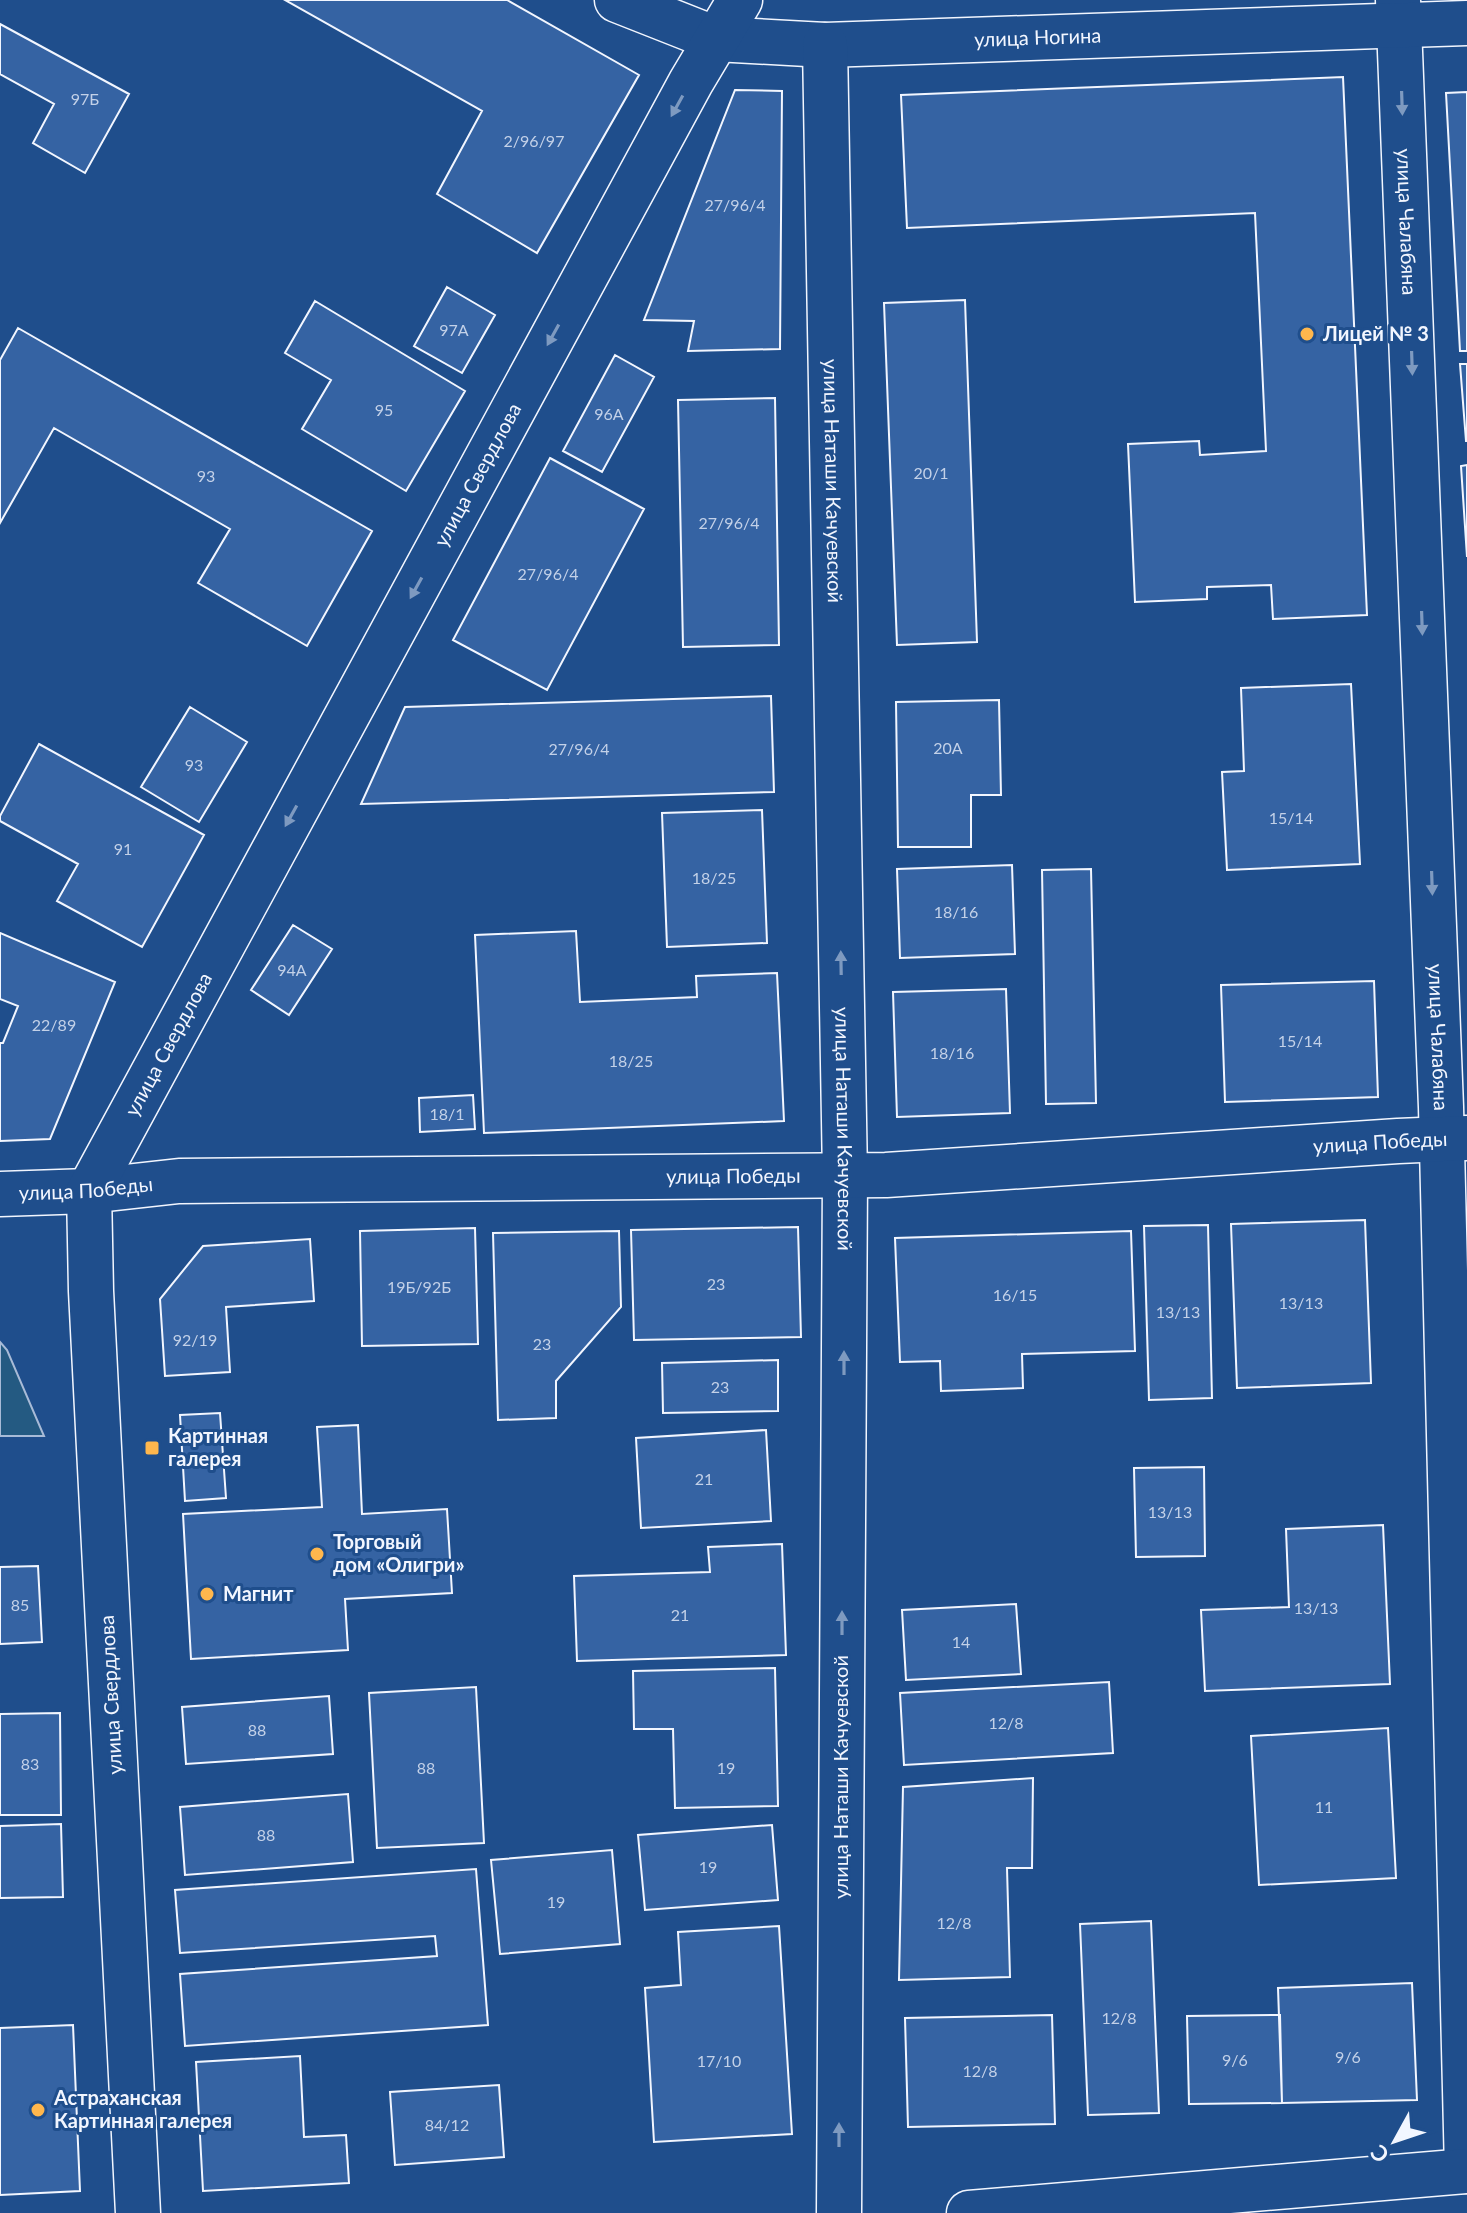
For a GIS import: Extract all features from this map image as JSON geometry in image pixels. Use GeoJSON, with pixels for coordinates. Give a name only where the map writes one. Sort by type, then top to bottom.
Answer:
{"type":"FeatureCollection","features":[{"type":"Feature","properties":{"kind":"street","name":"улица Ногина"},"geometry":{"type":"LineString","coordinates":[[617,0],[716,39],[825,45],[1398,13],[1467,23]]}},
{"type":"Feature","properties":{"kind":"street","name":"улица Свердлова"},"geometry":{"type":"LineString","coordinates":[[138,2213],[91,1291],[89,1191],[668,124],[740,0]]}},
{"type":"Feature","properties":{"kind":"street","name":"улица Чалабяна"},"geometry":{"type":"LineString","coordinates":[[1398,13],[1454,1139],[1467,2171]]}},
{"type":"Feature","properties":{"kind":"street","name":"улица Наташи Качуевской"},"geometry":{"type":"LineString","coordinates":[[825,45],[845,1176],[839,2213]]}},
{"type":"Feature","properties":{"kind":"street","name":"улица Победы"},"geometry":{"type":"LineString","coordinates":[[0,1194],[89,1191],[179,1181],[905,1174],[1454,1139]]}},
{"type":"Feature","properties":{"kind":"street"},"geometry":{"type":"LineString","coordinates":[[969,2213],[1467,2171]]}},
{"type":"Feature","properties":{"kind":"shaded area"},"geometry":{"type":"Polygon","coordinates":[[[0,1342],[7,1350],[44,1436],[0,1436],[0,1342]]]}},
{"type":"Feature","properties":{"kind":"building"},"geometry":{"type":"Polygon","coordinates":[[[285,0],[507,0],[639,75],[537,253],[437,194],[482,111],[285,0]]]}},
{"type":"Feature","properties":{"kind":"building"},"geometry":{"type":"Polygon","coordinates":[[[0,24],[129,94],[85,173],[33,143],[54,104],[0,74],[0,24]]]}},
{"type":"Feature","properties":{"kind":"building","name":"Лицей № 3"},"geometry":{"type":"Polygon","coordinates":[[[1343,77],[1367,615],[1273,619],[1271,585],[1207,587],[1207,599],[1135,602],[1128,444],[1199,441],[1200,455],[1266,451],[1255,213],[907,228],[901,95],[1343,77]]]}},
{"type":"Feature","properties":{"kind":"building"},"geometry":{"type":"Polygon","coordinates":[[[735,90],[782,91],[780,349],[688,351],[694,321],[644,320],[735,90]]]}},
{"type":"Feature","properties":{"kind":"building"},"geometry":{"type":"Polygon","coordinates":[[[1467,92],[1467,351],[1460,351],[1446,93],[1467,92]]]}},
{"type":"Feature","properties":{"kind":"building"},"geometry":{"type":"Polygon","coordinates":[[[447,287],[495,315],[462,373],[414,346],[447,287]]]}},
{"type":"Feature","properties":{"kind":"building"},"geometry":{"type":"Polygon","coordinates":[[[965,300],[977,642],[897,645],[884,303],[965,300]]]}},
{"type":"Feature","properties":{"kind":"building"},"geometry":{"type":"Polygon","coordinates":[[[315,301],[465,391],[406,491],[302,429],[331,380],[285,353],[315,301]]]}},
{"type":"Feature","properties":{"kind":"building"},"geometry":{"type":"Polygon","coordinates":[[[18,328],[372,531],[307,646],[198,583],[230,529],[54,428],[0,523],[0,360],[18,328]]]}},
{"type":"Feature","properties":{"kind":"building"},"geometry":{"type":"Polygon","coordinates":[[[615,355],[654,377],[602,472],[563,451],[615,355]]]}},
{"type":"Feature","properties":{"kind":"building"},"geometry":{"type":"Polygon","coordinates":[[[1460,364],[1467,364],[1467,441],[1466,441],[1460,364]]]}},
{"type":"Feature","properties":{"kind":"building"},"geometry":{"type":"Polygon","coordinates":[[[775,398],[779,645],[683,647],[678,400],[775,398]]]}},
{"type":"Feature","properties":{"kind":"building"},"geometry":{"type":"Polygon","coordinates":[[[550,458],[644,509],[547,690],[453,640],[550,458]]]}},
{"type":"Feature","properties":{"kind":"building"},"geometry":{"type":"Polygon","coordinates":[[[1467,465],[1467,557],[1461,466],[1467,465]]]}},
{"type":"Feature","properties":{"kind":"building"},"geometry":{"type":"Polygon","coordinates":[[[1351,684],[1360,864],[1227,870],[1222,772],[1244,771],[1241,688],[1351,684]]]}},
{"type":"Feature","properties":{"kind":"building"},"geometry":{"type":"Polygon","coordinates":[[[771,696],[774,792],[361,804],[405,707],[771,696]]]}},
{"type":"Feature","properties":{"kind":"building"},"geometry":{"type":"Polygon","coordinates":[[[999,700],[1001,795],[971,795],[971,847],[898,847],[896,702],[999,700]]]}},
{"type":"Feature","properties":{"kind":"building"},"geometry":{"type":"Polygon","coordinates":[[[190,707],[247,742],[199,822],[141,787],[190,707]]]}},
{"type":"Feature","properties":{"kind":"building"},"geometry":{"type":"Polygon","coordinates":[[[39,744],[204,835],[142,947],[57,901],[78,864],[0,821],[39,744]]]}},
{"type":"Feature","properties":{"kind":"building"},"geometry":{"type":"Polygon","coordinates":[[[762,810],[767,943],[667,947],[662,813],[762,810]]]}},
{"type":"Feature","properties":{"kind":"building"},"geometry":{"type":"Polygon","coordinates":[[[1012,865],[1015,954],[900,958],[897,869],[1012,865]]]}},
{"type":"Feature","properties":{"kind":"building"},"geometry":{"type":"Polygon","coordinates":[[[1091,869],[1096,1103],[1046,1104],[1042,870],[1091,869]]]}},
{"type":"Feature","properties":{"kind":"building"},"geometry":{"type":"Polygon","coordinates":[[[293,925],[332,949],[289,1015],[251,990],[293,925]]]}},
{"type":"Feature","properties":{"kind":"building"},"geometry":{"type":"Polygon","coordinates":[[[576,931],[580,1002],[697,997],[696,976],[777,973],[784,1121],[484,1133],[475,935],[576,931]]]}},
{"type":"Feature","properties":{"kind":"building"},"geometry":{"type":"Polygon","coordinates":[[[0,933],[115,982],[50,1139],[0,1141],[0,1043],[3,1043],[18,1006],[0,999],[0,933]]]}},
{"type":"Feature","properties":{"kind":"building"},"geometry":{"type":"Polygon","coordinates":[[[1374,981],[1378,1097],[1225,1102],[1221,985],[1374,981]]]}},
{"type":"Feature","properties":{"kind":"building"},"geometry":{"type":"Polygon","coordinates":[[[1006,989],[1010,1113],[897,1117],[893,992],[1006,989]]]}},
{"type":"Feature","properties":{"kind":"building"},"geometry":{"type":"Polygon","coordinates":[[[473,1095],[475,1129],[420,1132],[419,1098],[473,1095]]]}},
{"type":"Feature","properties":{"kind":"building"},"geometry":{"type":"Polygon","coordinates":[[[1365,1220],[1371,1383],[1237,1388],[1231,1224],[1365,1220]]]}},
{"type":"Feature","properties":{"kind":"building"},"geometry":{"type":"Polygon","coordinates":[[[1208,1225],[1212,1398],[1149,1400],[1144,1226],[1208,1225]]]}},
{"type":"Feature","properties":{"kind":"building"},"geometry":{"type":"Polygon","coordinates":[[[798,1227],[801,1337],[634,1340],[631,1230],[798,1227]]]}},
{"type":"Feature","properties":{"kind":"building"},"geometry":{"type":"Polygon","coordinates":[[[475,1228],[478,1344],[362,1346],[360,1231],[475,1228]]]}},
{"type":"Feature","properties":{"kind":"building"},"geometry":{"type":"Polygon","coordinates":[[[619,1231],[621,1307],[556,1381],[556,1418],[498,1420],[493,1233],[619,1231]]]}},
{"type":"Feature","properties":{"kind":"building"},"geometry":{"type":"Polygon","coordinates":[[[1131,1231],[1135,1351],[1022,1354],[1023,1388],[941,1391],[940,1361],[900,1362],[895,1238],[1131,1231]]]}},
{"type":"Feature","properties":{"kind":"building"},"geometry":{"type":"Polygon","coordinates":[[[310,1239],[314,1301],[226,1307],[230,1372],[165,1376],[160,1299],[203,1246],[310,1239]]]}},
{"type":"Feature","properties":{"kind":"building"},"geometry":{"type":"Polygon","coordinates":[[[778,1360],[778,1411],[663,1413],[662,1363],[778,1360]]]}},
{"type":"Feature","properties":{"kind":"building"},"geometry":{"type":"Polygon","coordinates":[[[220,1413],[226,1498],[185,1501],[180,1415],[220,1413]]]}},
{"type":"Feature","properties":{"kind":"building","name":"Торговый дом «Олигри»"},"geometry":{"type":"Polygon","coordinates":[[[358,1425],[362,1514],[447,1509],[452,1593],[345,1599],[348,1650],[191,1659],[183,1514],[322,1507],[317,1427],[358,1425]]]}},
{"type":"Feature","properties":{"kind":"building"},"geometry":{"type":"Polygon","coordinates":[[[766,1430],[771,1521],[641,1528],[636,1438],[766,1430]]]}},
{"type":"Feature","properties":{"kind":"building"},"geometry":{"type":"Polygon","coordinates":[[[1204,1467],[1205,1556],[1136,1557],[1134,1468],[1204,1467]]]}},
{"type":"Feature","properties":{"kind":"building"},"geometry":{"type":"Polygon","coordinates":[[[1383,1525],[1390,1684],[1205,1691],[1201,1610],[1289,1607],[1286,1529],[1383,1525]]]}},
{"type":"Feature","properties":{"kind":"building"},"geometry":{"type":"Polygon","coordinates":[[[782,1544],[786,1655],[577,1661],[574,1576],[710,1572],[708,1547],[782,1544]]]}},
{"type":"Feature","properties":{"kind":"building"},"geometry":{"type":"Polygon","coordinates":[[[38,1566],[42,1642],[0,1644],[0,1567],[38,1566]]]}},
{"type":"Feature","properties":{"kind":"building"},"geometry":{"type":"Polygon","coordinates":[[[1016,1604],[1021,1674],[906,1680],[902,1610],[1016,1604]]]}},
{"type":"Feature","properties":{"kind":"building"},"geometry":{"type":"Polygon","coordinates":[[[775,1668],[778,1806],[675,1808],[673,1729],[634,1729],[633,1671],[775,1668]]]}},
{"type":"Feature","properties":{"kind":"building"},"geometry":{"type":"Polygon","coordinates":[[[1109,1682],[1113,1753],[904,1765],[900,1693],[1109,1682]]]}},
{"type":"Feature","properties":{"kind":"building"},"geometry":{"type":"Polygon","coordinates":[[[476,1687],[484,1843],[377,1848],[369,1693],[476,1687]]]}},
{"type":"Feature","properties":{"kind":"building"},"geometry":{"type":"Polygon","coordinates":[[[329,1696],[333,1754],[186,1764],[182,1707],[329,1696]]]}},
{"type":"Feature","properties":{"kind":"building"},"geometry":{"type":"Polygon","coordinates":[[[60,1713],[61,1815],[0,1815],[0,1714],[60,1713]]]}},
{"type":"Feature","properties":{"kind":"building"},"geometry":{"type":"Polygon","coordinates":[[[1388,1728],[1396,1878],[1259,1885],[1251,1736],[1388,1728]]]}},
{"type":"Feature","properties":{"kind":"building"},"geometry":{"type":"Polygon","coordinates":[[[1033,1778],[1032,1868],[1007,1868],[1010,1977],[899,1980],[903,1787],[1033,1778]]]}},
{"type":"Feature","properties":{"kind":"building"},"geometry":{"type":"Polygon","coordinates":[[[348,1794],[353,1862],[185,1875],[180,1807],[348,1794]]]}},
{"type":"Feature","properties":{"kind":"building"},"geometry":{"type":"Polygon","coordinates":[[[61,1824],[63,1897],[0,1898],[0,1826],[61,1824]]]}},
{"type":"Feature","properties":{"kind":"building"},"geometry":{"type":"Polygon","coordinates":[[[772,1825],[778,1900],[645,1910],[638,1835],[772,1825]]]}},
{"type":"Feature","properties":{"kind":"building"},"geometry":{"type":"Polygon","coordinates":[[[612,1850],[620,1944],[500,1954],[491,1860],[612,1850]]]}},
{"type":"Feature","properties":{"kind":"building"},"geometry":{"type":"Polygon","coordinates":[[[476,1869],[488,2025],[185,2046],[180,1974],[437,1956],[435,1936],[180,1953],[175,1890],[476,1869]]]}},
{"type":"Feature","properties":{"kind":"building"},"geometry":{"type":"Polygon","coordinates":[[[1151,1921],[1159,2113],[1088,2115],[1080,1924],[1151,1921]]]}},
{"type":"Feature","properties":{"kind":"building"},"geometry":{"type":"Polygon","coordinates":[[[779,1926],[792,2134],[654,2142],[645,1988],[681,1985],[678,1932],[779,1926]]]}},
{"type":"Feature","properties":{"kind":"building"},"geometry":{"type":"Polygon","coordinates":[[[1412,1983],[1417,2100],[1282,2103],[1278,1988],[1412,1983]]]}},
{"type":"Feature","properties":{"kind":"building"},"geometry":{"type":"Polygon","coordinates":[[[1052,2015],[1055,2124],[908,2127],[905,2018],[1052,2015]]]}},
{"type":"Feature","properties":{"kind":"building"},"geometry":{"type":"Polygon","coordinates":[[[1280,2015],[1282,2103],[1189,2104],[1187,2016],[1280,2015]]]}},
{"type":"Feature","properties":{"kind":"building","name":"Астраханская Картинная галерея"},"geometry":{"type":"Polygon","coordinates":[[[73,2025],[80,2191],[0,2195],[0,2028],[73,2025]]]}},
{"type":"Feature","properties":{"kind":"building"},"geometry":{"type":"Polygon","coordinates":[[[300,2056],[304,2137],[346,2135],[349,2183],[203,2191],[196,2062],[300,2056]]]}},
{"type":"Feature","properties":{"kind":"building"},"geometry":{"type":"Polygon","coordinates":[[[499,2085],[504,2157],[395,2165],[390,2092],[499,2085]]]}},
{"type":"Feature","properties":{"kind":"place","name":"Лицей № 3"},"geometry":{"type":"Point","coordinates":[1307,334]}},
{"type":"Feature","properties":{"kind":"place","name":"Картинная галерея"},"geometry":{"type":"Point","coordinates":[152,1448]}},
{"type":"Feature","properties":{"kind":"place","name":"Торговый дом «Олигри»"},"geometry":{"type":"Point","coordinates":[317,1554]}},
{"type":"Feature","properties":{"kind":"place","name":"Магнит"},"geometry":{"type":"Point","coordinates":[207,1594]}},
{"type":"Feature","properties":{"kind":"place","name":"Астраханская Картинная галерея"},"geometry":{"type":"Point","coordinates":[38,2110]}}]}
